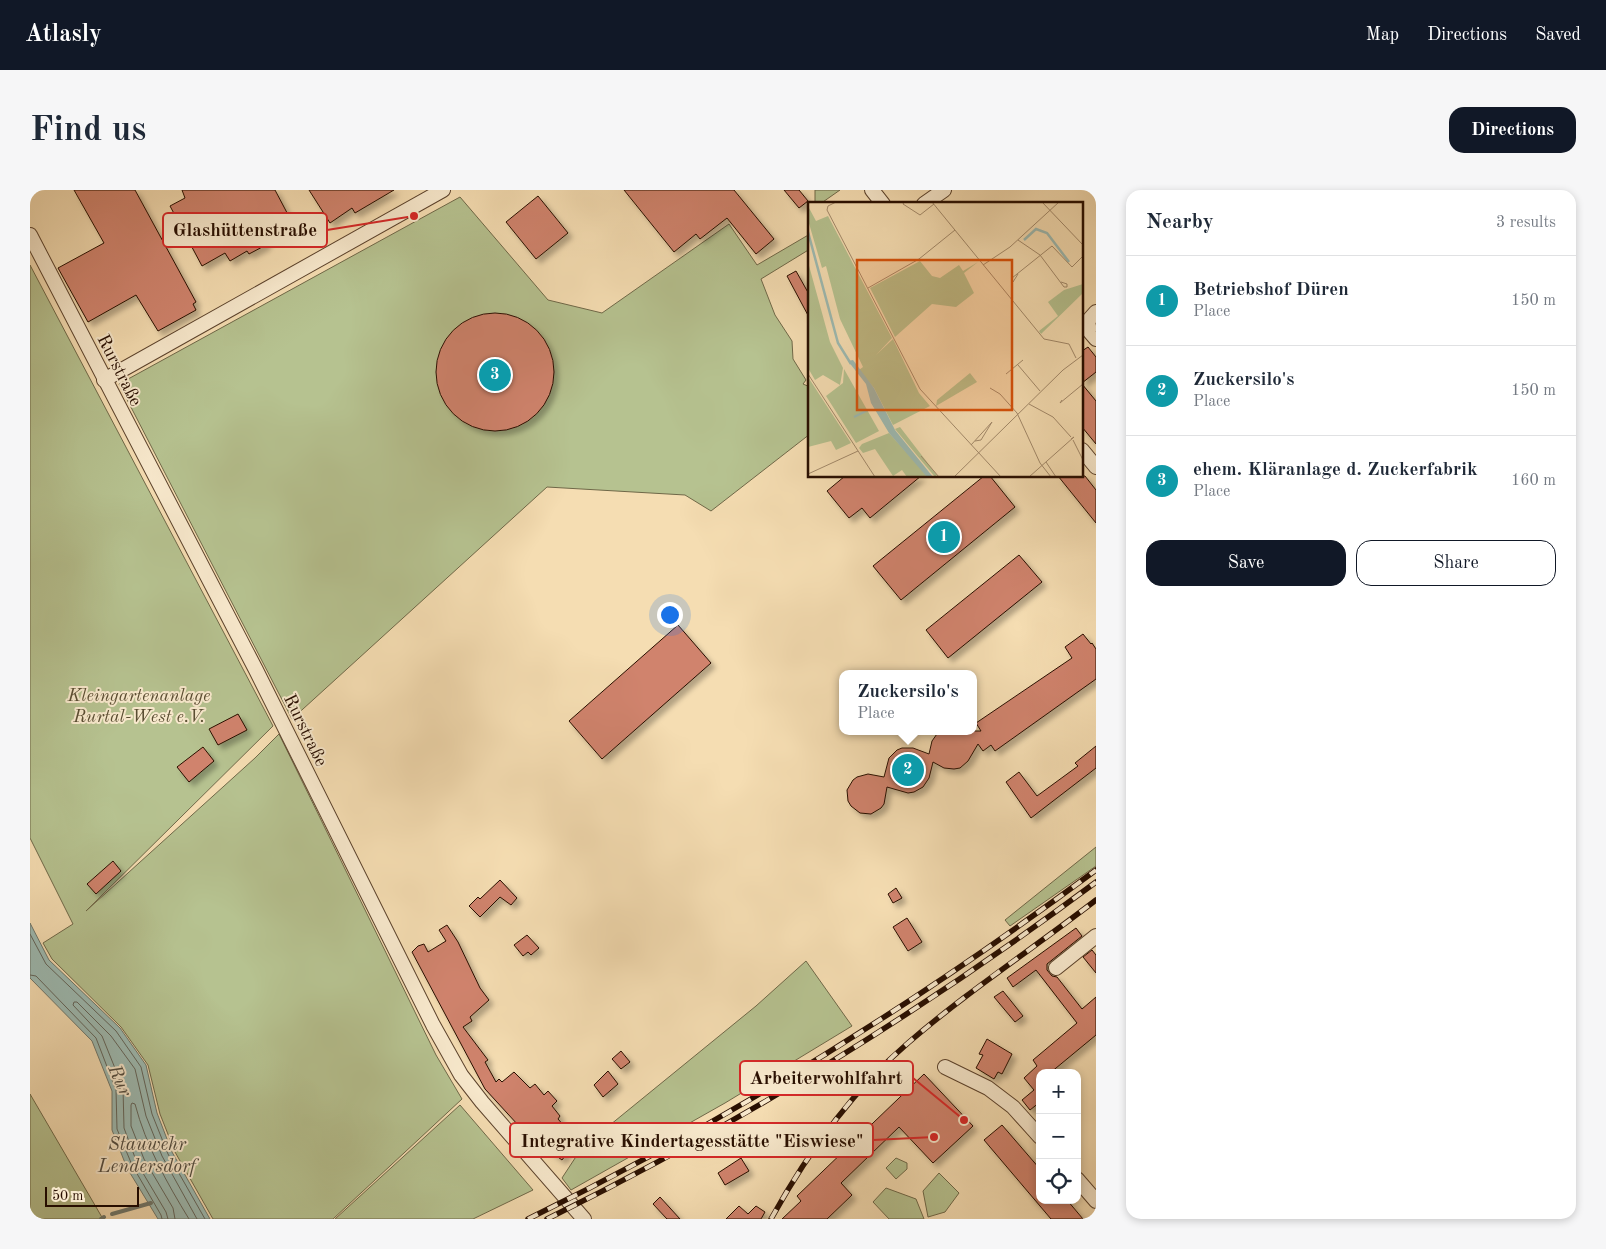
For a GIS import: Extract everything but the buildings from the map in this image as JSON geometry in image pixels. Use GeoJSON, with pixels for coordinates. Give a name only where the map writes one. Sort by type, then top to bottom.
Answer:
{"type":"FeatureCollection","features":[{"type":"Feature","properties":{"kind":"street"},"geometry":{"type":"LineString","coordinates":[[104,380],[443,190]]}},
{"type":"Feature","properties":{"kind":"street"},"geometry":{"type":"LineString","coordinates":[[872,190],[881,202]]}},
{"type":"Feature","properties":{"kind":"street"},"geometry":{"type":"LineString","coordinates":[[927,202],[944,190]]}},
{"type":"Feature","properties":{"kind":"street","name":"Rurstraße"},"geometry":{"type":"LineString","coordinates":[[30,235],[256,670],[429,1017],[461,1075],[482,1102],[584,1219]]}},
{"type":"Feature","properties":{"kind":"street"},"geometry":{"type":"LineString","coordinates":[[1096,312],[1088,320],[1090,332],[1096,339]]}},
{"type":"Feature","properties":{"kind":"street"},"geometry":{"type":"LineString","coordinates":[[1084,452],[1096,467]]}},
{"type":"Feature","properties":{"kind":"street"},"geometry":{"type":"LineString","coordinates":[[1056,968],[1096,936]]}},
{"type":"Feature","properties":{"kind":"street"},"geometry":{"type":"LineString","coordinates":[[945,1066],[988,1088],[1013,1107],[1036,1133]]}},
{"type":"Feature","properties":{"kind":"street"},"geometry":{"type":"LineString","coordinates":[[1081,1184],[1096,1201]]}},
{"type":"Feature","properties":{"kind":"green space"},"geometry":{"type":"Polygon","coordinates":[[[815,190],[840,190],[823,202],[815,202],[815,190]]]}},
{"type":"Feature","properties":{"kind":"green space"},"geometry":{"type":"Polygon","coordinates":[[[460,197],[548,300],[602,313],[729,224],[757,265],[808,235],[808,250],[761,279],[775,315],[792,341],[793,359],[806,380],[803,384],[808,386],[808,436],[711,511],[685,495],[547,487],[292,719],[119,384],[460,197]]]}},
{"type":"Feature","properties":{"kind":"green space","name":"Kleingartenanlage Rurtal-West e.V."},"geometry":{"type":"Polygon","coordinates":[[[30,265],[273,726],[86,911],[279,734],[436,1055],[462,1099],[333,1219],[213,1219],[175,1152],[160,1114],[148,1065],[121,1027],[52,959],[43,943],[73,924],[30,838],[30,265]]]}},
{"type":"Feature","properties":{"kind":"green space"},"geometry":{"type":"Polygon","coordinates":[[[1096,847],[1096,866],[1010,926],[1005,920],[1096,847]]]}},
{"type":"Feature","properties":{"kind":"green space"},"geometry":{"type":"Polygon","coordinates":[[[806,961],[852,1026],[725,1103],[571,1190],[562,1178],[581,1149],[756,1006],[806,961]]]}},
{"type":"Feature","properties":{"kind":"green space"},"geometry":{"type":"Polygon","coordinates":[[[30,1094],[103,1219],[30,1219],[30,1094]]]}},
{"type":"Feature","properties":{"kind":"green space"},"geometry":{"type":"Polygon","coordinates":[[[460,1105],[533,1190],[473,1219],[335,1219],[460,1105]]]}},
{"type":"Feature","properties":{"kind":"green space"},"geometry":{"type":"Polygon","coordinates":[[[896,1158],[907,1163],[907,1169],[896,1179],[886,1168],[896,1158]]]}},
{"type":"Feature","properties":{"kind":"green space"},"geometry":{"type":"Polygon","coordinates":[[[939,1173],[959,1193],[945,1212],[928,1217],[923,1191],[939,1173]]]}},
{"type":"Feature","properties":{"kind":"green space"},"geometry":{"type":"Polygon","coordinates":[[[886,1188],[916,1199],[924,1219],[889,1219],[873,1202],[886,1188]]]}},
{"type":"Feature","properties":{"kind":"water","name":"Stauwehr Lendersdorf"},"geometry":{"type":"Polygon","coordinates":[[[30,923],[49,960],[120,1028],[146,1065],[157,1113],[172,1152],[210,1219],[158,1219],[127,1168],[112,1130],[112,1091],[92,1041],[30,978],[30,923]]]}},
{"type":"Feature","properties":{"kind":"waterway"},"geometry":{"type":"LineString","coordinates":[[112,1214],[151,1203]]}},
{"type":"Feature","properties":{"kind":"railway"},"geometry":{"type":"LineString","coordinates":[[528,1219],[676,1142],[820,1058],[960,967],[1096,870]]}},
{"type":"Feature","properties":{"kind":"railway"},"geometry":{"type":"LineString","coordinates":[[547,1219],[690,1144],[829,1063],[965,975],[1096,882]]}},
{"type":"Feature","properties":{"kind":"railway"},"geometry":{"type":"LineString","coordinates":[[771,1219],[815,1147],[868,1082],[888,1062],[954,1005],[1096,900]]}},
{"type":"Feature","properties":{"kind":"place","name":"Glashüttenstraße"},"geometry":{"type":"Point","coordinates":[414,216]}},
{"type":"Feature","properties":{"kind":"place","name":"ehem. Kläranlage d. Zuckerfabrik"},"geometry":{"type":"Point","coordinates":[495,375]}},
{"type":"Feature","properties":{"kind":"place","name":"Betriebshof Düren"},"geometry":{"type":"Point","coordinates":[944,537]}},
{"type":"Feature","properties":{"kind":"place","name":"Zuckersilo's"},"geometry":{"type":"Point","coordinates":[908,770]}},
{"type":"Feature","properties":{"kind":"place","name":"Arbeiterwohlfahrt"},"geometry":{"type":"Point","coordinates":[964,1120]}},
{"type":"Feature","properties":{"kind":"place","name":"Integrative Kindertagesstätte \"Eiswiese\""},"geometry":{"type":"Point","coordinates":[934,1137]}},
{"type":"Feature","properties":{"kind":"water label","name":"Rur"},"geometry":{"type":"Point","coordinates":[121,1080]}}]}
